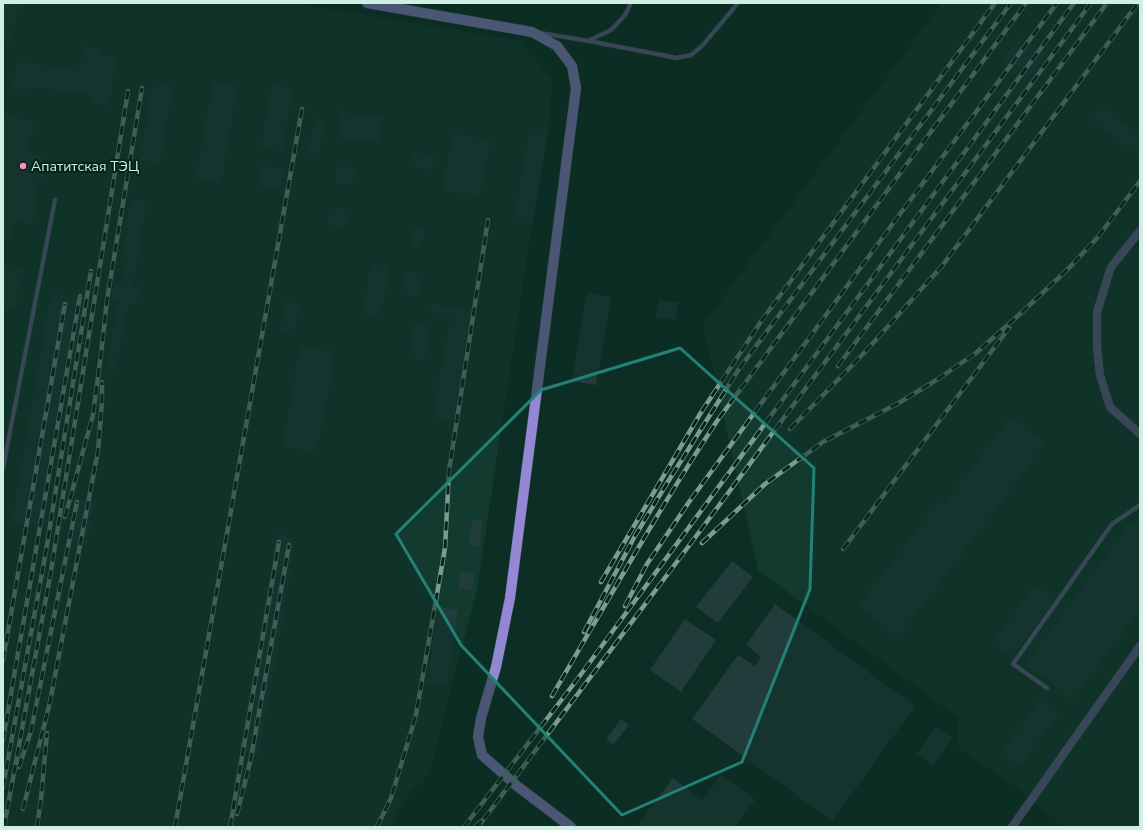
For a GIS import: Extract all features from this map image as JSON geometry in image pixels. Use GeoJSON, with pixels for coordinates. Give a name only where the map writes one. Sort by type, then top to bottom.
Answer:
{"type":"FeatureCollection","features":[{"type":"Feature","properties":{"kind":"street"},"geometry":{"type":"LineString","coordinates":[[367,3],[532,32],[557,46],[572,66],[576,88],[510,598],[496,667],[481,718],[478,737],[482,755],[517,786],[571,827]]}},
{"type":"Feature","properties":{"kind":"street"},"geometry":{"type":"LineString","coordinates":[[1140,230],[1111,267],[1097,312],[1097,348],[1100,375],[1110,407],[1140,434]]}},
{"type":"Feature","properties":{"kind":"street"},"geometry":{"type":"LineString","coordinates":[[1012,827],[1140,646]]}},
{"type":"Feature","properties":{"kind":"lane"},"geometry":{"type":"LineString","coordinates":[[589,41],[611,30],[625,14],[631,3]]}},
{"type":"Feature","properties":{"kind":"lane"},"geometry":{"type":"LineString","coordinates":[[532,32],[589,41],[677,58],[690,55],[702,46],[738,3]]}},
{"type":"Feature","properties":{"kind":"lane"},"geometry":{"type":"LineString","coordinates":[[3,468],[55,200]]}},
{"type":"Feature","properties":{"kind":"lane"},"geometry":{"type":"LineString","coordinates":[[1047,688],[1013,664],[1112,524],[1140,505]]}},
{"type":"Feature","properties":{"kind":"highlighted area"},"geometry":{"type":"Polygon","coordinates":[[[680,348],[814,468],[810,589],[742,762],[622,815],[461,645],[396,534],[541,390],[680,348]]]}},
{"type":"Feature","properties":{"kind":"shaded area","name":"Апатитская ТЭЦ"},"geometry":{"type":"Polygon","coordinates":[[[3,3],[289,3],[517,40],[553,78],[548,131],[532,224],[477,590],[430,770],[421,785],[415,785],[389,827],[3,827],[3,3]]]}},
{"type":"Feature","properties":{"kind":"shaded area"},"geometry":{"type":"Polygon","coordinates":[[[942,3],[1140,3],[1140,827],[1064,827],[1023,792],[958,747],[959,718],[758,570],[703,325],[942,3]]]}},
{"type":"Feature","properties":{"kind":"building"},"geometry":{"type":"Polygon","coordinates":[[[3,3],[19,3],[12,43],[3,42],[3,3]]]}},
{"type":"Feature","properties":{"kind":"building"},"geometry":{"type":"Polygon","coordinates":[[[1021,36],[1045,54],[1024,84],[1018,77],[999,65],[1021,36]]]}},
{"type":"Feature","properties":{"kind":"building"},"geometry":{"type":"Polygon","coordinates":[[[83,47],[99,49],[99,55],[116,58],[109,106],[92,103],[93,95],[28,86],[27,91],[13,89],[17,62],[80,71],[83,47]]]}},
{"type":"Feature","properties":{"kind":"building"},"geometry":{"type":"Polygon","coordinates":[[[153,81],[173,84],[160,163],[140,160],[153,81]]]}},
{"type":"Feature","properties":{"kind":"building"},"geometry":{"type":"Polygon","coordinates":[[[213,82],[237,87],[221,183],[196,179],[213,82]]]}},
{"type":"Feature","properties":{"kind":"building"},"geometry":{"type":"Polygon","coordinates":[[[272,85],[293,88],[282,151],[261,148],[272,85]]]}},
{"type":"Feature","properties":{"kind":"building"},"geometry":{"type":"Polygon","coordinates":[[[1101,107],[1140,136],[1140,149],[1137,154],[1091,120],[1101,107]]]}},
{"type":"Feature","properties":{"kind":"building"},"geometry":{"type":"Polygon","coordinates":[[[339,108],[351,115],[357,113],[362,116],[369,114],[375,117],[386,114],[380,125],[382,130],[379,135],[382,146],[371,140],[365,142],[360,139],[353,141],[346,137],[336,141],[341,130],[339,125],[343,119],[339,108]]]}},
{"type":"Feature","properties":{"kind":"building","name":"Апатитская ТЭЦ"},"geometry":{"type":"Polygon","coordinates":[[[3,116],[38,123],[37,132],[32,131],[28,153],[45,156],[42,177],[37,180],[37,190],[34,203],[36,203],[32,224],[15,221],[13,235],[3,242],[3,116]]]}},
{"type":"Feature","properties":{"kind":"building"},"geometry":{"type":"Polygon","coordinates":[[[315,118],[324,120],[318,155],[309,153],[315,118]]]}},
{"type":"Feature","properties":{"kind":"building"},"geometry":{"type":"Polygon","coordinates":[[[530,128],[548,131],[532,224],[514,221],[530,128]]]}},
{"type":"Feature","properties":{"kind":"building"},"geometry":{"type":"Polygon","coordinates":[[[453,133],[490,140],[480,196],[443,190],[453,133]]]}},
{"type":"Feature","properties":{"kind":"building"},"geometry":{"type":"Polygon","coordinates":[[[411,152],[434,156],[432,170],[409,166],[411,152]]]}},
{"type":"Feature","properties":{"kind":"building"},"geometry":{"type":"Polygon","coordinates":[[[341,165],[349,165],[355,171],[355,179],[349,185],[341,185],[335,179],[335,171],[341,165]]]}},
{"type":"Feature","properties":{"kind":"building"},"geometry":{"type":"Polygon","coordinates":[[[262,166],[283,169],[280,189],[259,186],[262,166]]]}},
{"type":"Feature","properties":{"kind":"building"},"geometry":{"type":"Polygon","coordinates":[[[131,199],[146,202],[133,286],[139,287],[136,304],[128,303],[116,371],[107,370],[118,301],[111,300],[114,282],[123,284],[127,263],[120,261],[131,199]]]}},
{"type":"Feature","properties":{"kind":"building"},"geometry":{"type":"Polygon","coordinates":[[[334,208],[342,208],[348,214],[348,222],[342,228],[334,228],[328,222],[328,214],[334,208]]]}},
{"type":"Feature","properties":{"kind":"building"},"geometry":{"type":"Polygon","coordinates":[[[415,226],[424,228],[421,247],[412,246],[415,226]]]}},
{"type":"Feature","properties":{"kind":"building"},"geometry":{"type":"Polygon","coordinates":[[[3,264],[24,267],[21,286],[17,292],[17,304],[15,308],[8,310],[3,306],[3,264]]]}},
{"type":"Feature","properties":{"kind":"building"},"geometry":{"type":"Polygon","coordinates":[[[371,264],[389,267],[380,317],[363,314],[371,264]]]}},
{"type":"Feature","properties":{"kind":"building"},"geometry":{"type":"Polygon","coordinates":[[[405,272],[422,275],[419,297],[401,294],[405,272]]]}},
{"type":"Feature","properties":{"kind":"building"},"geometry":{"type":"Polygon","coordinates":[[[51,293],[76,298],[37,527],[12,522],[51,293]]]}},
{"type":"Feature","properties":{"kind":"building"},"geometry":{"type":"Polygon","coordinates":[[[587,293],[611,297],[596,385],[572,381],[587,293]]]}},
{"type":"Feature","properties":{"kind":"building"},"geometry":{"type":"Polygon","coordinates":[[[659,300],[678,303],[675,320],[656,317],[659,300]]]}},
{"type":"Feature","properties":{"kind":"building"},"geometry":{"type":"Polygon","coordinates":[[[285,301],[299,304],[294,335],[280,333],[285,301]]]}},
{"type":"Feature","properties":{"kind":"building"},"geometry":{"type":"Polygon","coordinates":[[[432,304],[472,311],[453,421],[433,418],[451,315],[431,312],[432,304]]]}},
{"type":"Feature","properties":{"kind":"building"},"geometry":{"type":"Polygon","coordinates":[[[414,325],[430,327],[424,360],[408,357],[414,325]]]}},
{"type":"Feature","properties":{"kind":"building"},"geometry":{"type":"Polygon","coordinates":[[[300,346],[335,352],[317,452],[283,447],[300,346]]]}},
{"type":"Feature","properties":{"kind":"building"},"geometry":{"type":"Polygon","coordinates":[[[1011,417],[1045,444],[898,637],[859,606],[940,500],[944,504],[1011,417]]]}},
{"type":"Feature","properties":{"kind":"building"},"geometry":{"type":"Polygon","coordinates":[[[75,498],[94,502],[87,545],[68,542],[75,498]]]}},
{"type":"Feature","properties":{"kind":"building"},"geometry":{"type":"Polygon","coordinates":[[[472,519],[483,521],[479,547],[468,545],[472,519]]]}},
{"type":"Feature","properties":{"kind":"building"},"geometry":{"type":"Polygon","coordinates":[[[1132,521],[1140,527],[1140,609],[1073,699],[1026,664],[1132,521]]]}},
{"type":"Feature","properties":{"kind":"building"},"geometry":{"type":"Polygon","coordinates":[[[277,534],[296,538],[259,755],[239,752],[277,534]]]}},
{"type":"Feature","properties":{"kind":"building"},"geometry":{"type":"Polygon","coordinates":[[[732,561],[753,577],[718,623],[696,607],[732,561]]]}},
{"type":"Feature","properties":{"kind":"building"},"geometry":{"type":"Polygon","coordinates":[[[461,571],[475,573],[472,591],[458,589],[461,571]]]}},
{"type":"Feature","properties":{"kind":"building"},"geometry":{"type":"Polygon","coordinates":[[[1035,585],[1054,599],[1012,657],[992,643],[1035,585]]]}},
{"type":"Feature","properties":{"kind":"building"},"geometry":{"type":"Polygon","coordinates":[[[775,604],[915,706],[832,821],[692,719],[738,655],[755,666],[761,657],[746,645],[775,604]]]}},
{"type":"Feature","properties":{"kind":"building"},"geometry":{"type":"Polygon","coordinates":[[[439,607],[458,610],[446,686],[427,683],[439,607]]]}},
{"type":"Feature","properties":{"kind":"building"},"geometry":{"type":"Polygon","coordinates":[[[685,619],[716,640],[681,692],[650,670],[685,619]]]}},
{"type":"Feature","properties":{"kind":"building"},"geometry":{"type":"Polygon","coordinates":[[[1040,701],[1058,714],[1020,766],[1002,752],[1040,701]]]}},
{"type":"Feature","properties":{"kind":"building"},"geometry":{"type":"Polygon","coordinates":[[[621,719],[629,725],[613,745],[606,739],[621,719]]]}},
{"type":"Feature","properties":{"kind":"building"},"geometry":{"type":"Polygon","coordinates":[[[936,726],[952,737],[933,765],[917,754],[936,726]]]}},
{"type":"Feature","properties":{"kind":"building"},"geometry":{"type":"Polygon","coordinates":[[[722,775],[755,800],[734,827],[636,827],[673,778],[702,800],[722,775]]]}},
{"type":"Feature","properties":{"kind":"railway"},"geometry":{"type":"LineString","coordinates":[[601,582],[700,414],[762,320],[995,3]]}},
{"type":"Feature","properties":{"kind":"railway"},"geometry":{"type":"LineString","coordinates":[[584,632],[635,536],[739,369],[1011,3]]}},
{"type":"Feature","properties":{"kind":"railway"},"geometry":{"type":"LineString","coordinates":[[552,696],[653,523],[717,421],[1026,3]]}},
{"type":"Feature","properties":{"kind":"railway"},"geometry":{"type":"LineString","coordinates":[[625,606],[647,564],[689,502],[894,222],[1057,3]]}},
{"type":"Feature","properties":{"kind":"railway"},"geometry":{"type":"LineString","coordinates":[[464,827],[579,677],[1074,3]]}},
{"type":"Feature","properties":{"kind":"railway"},"geometry":{"type":"LineString","coordinates":[[484,819],[703,527],[1091,3]]}},
{"type":"Feature","properties":{"kind":"railway"},"geometry":{"type":"LineString","coordinates":[[838,366],[1107,3]]}},
{"type":"Feature","properties":{"kind":"railway"},"geometry":{"type":"LineString","coordinates":[[790,429],[865,352],[942,266],[1138,3]]}},
{"type":"Feature","properties":{"kind":"railway"},"geometry":{"type":"LineString","coordinates":[[65,517],[93,415],[107,300],[142,88]]}},
{"type":"Feature","properties":{"kind":"railway"},"geometry":{"type":"LineString","coordinates":[[4,827],[51,571],[128,91]]}},
{"type":"Feature","properties":{"kind":"railway"},"geometry":{"type":"LineString","coordinates":[[175,827],[302,109]]}},
{"type":"Feature","properties":{"kind":"railway"},"geometry":{"type":"LineString","coordinates":[[702,543],[765,484],[823,442],[897,404],[938,379],[976,353],[1068,269],[1098,237],[1140,181]]}},
{"type":"Feature","properties":{"kind":"railway"},"geometry":{"type":"LineString","coordinates":[[377,827],[391,798],[416,715],[445,548],[449,471],[488,220]]}},
{"type":"Feature","properties":{"kind":"railway"},"geometry":{"type":"LineString","coordinates":[[3,787],[46,551],[91,271]]}},
{"type":"Feature","properties":{"kind":"railway"},"geometry":{"type":"LineString","coordinates":[[3,740],[80,296]]}},
{"type":"Feature","properties":{"kind":"railway"},"geometry":{"type":"LineString","coordinates":[[3,660],[65,304]]}},
{"type":"Feature","properties":{"kind":"railway"},"geometry":{"type":"LineString","coordinates":[[843,549],[1009,328]]}},
{"type":"Feature","properties":{"kind":"railway"},"geometry":{"type":"LineString","coordinates":[[23,809],[50,702],[98,451],[102,382]]}},
{"type":"Feature","properties":{"kind":"railway"},"geometry":{"type":"LineString","coordinates":[[19,767],[31,731],[77,502]]}},
{"type":"Feature","properties":{"kind":"railway"},"geometry":{"type":"LineString","coordinates":[[230,827],[279,542]]}},
{"type":"Feature","properties":{"kind":"railway"},"geometry":{"type":"LineString","coordinates":[[237,814],[251,758],[289,545]]}},
{"type":"Feature","properties":{"kind":"railway"},"geometry":{"type":"LineString","coordinates":[[37,827],[47,733]]}},
{"type":"Feature","properties":{"kind":"railway"},"geometry":{"type":"LineString","coordinates":[[475,827],[484,819],[478,827]]}},
{"type":"Feature","properties":{"kind":"place","name":"Апатитская ТЭЦ"},"geometry":{"type":"Point","coordinates":[23,166]}}]}
